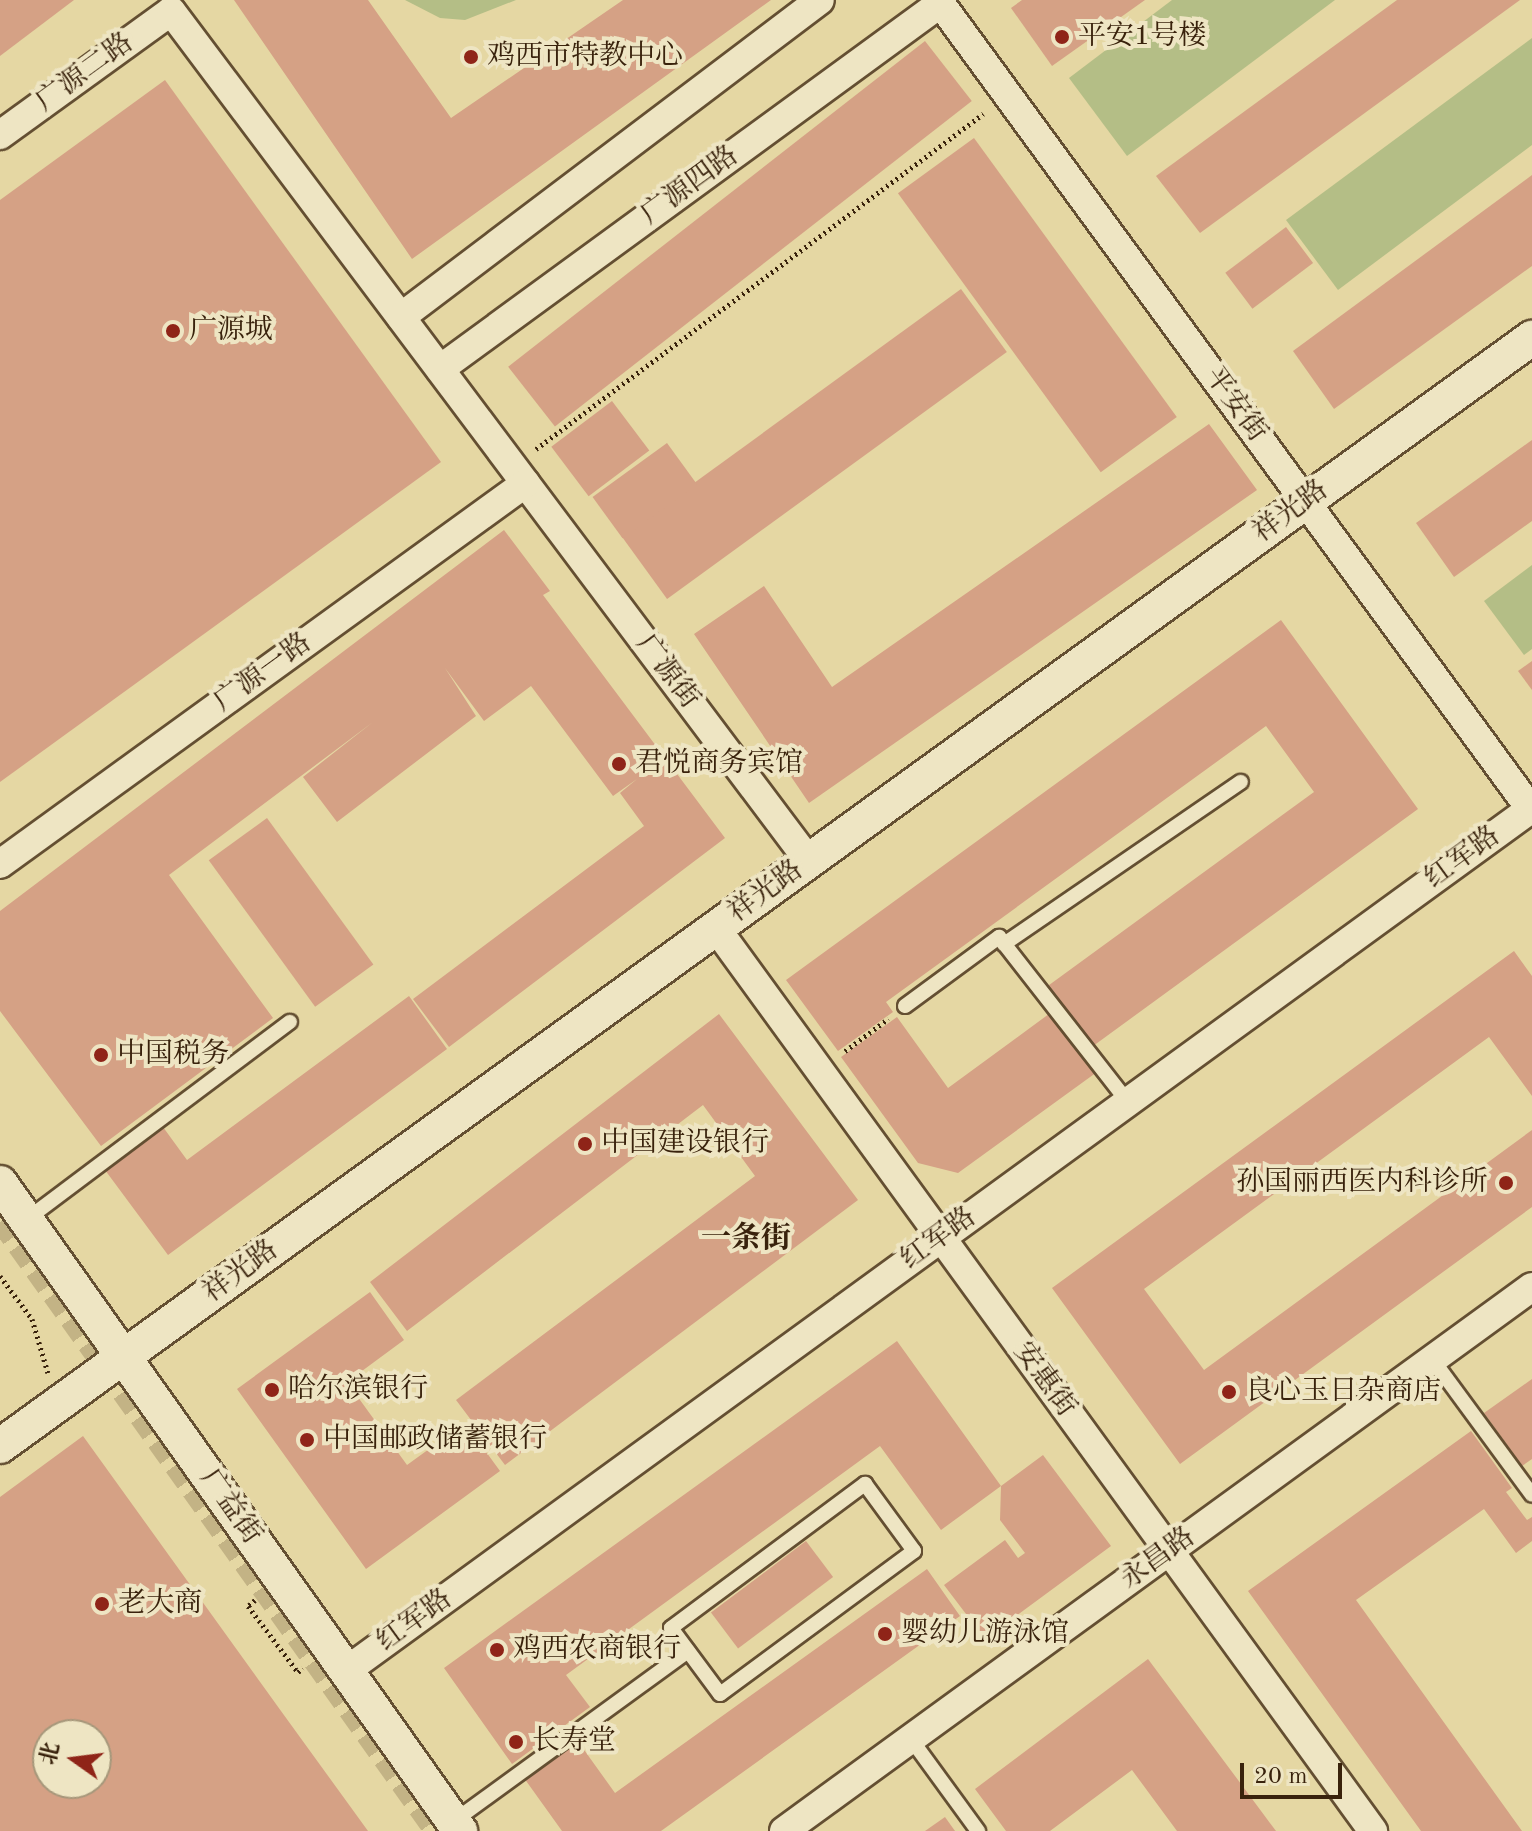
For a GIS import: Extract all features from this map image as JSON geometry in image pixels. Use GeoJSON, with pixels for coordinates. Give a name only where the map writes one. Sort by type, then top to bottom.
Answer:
{"type":"FeatureCollection","features":[{"type":"Feature","properties":{"kind":"street"},"geometry":{"type":"LineString","coordinates":[[401,317],[820,0]]}},
{"type":"Feature","properties":{"kind":"street","name":"平安街"},"geometry":{"type":"LineString","coordinates":[[939,2],[1532,809]]}},
{"type":"Feature","properties":{"kind":"street","name":"广源四路"},"geometry":{"type":"LineString","coordinates":[[440,369],[939,2]]}},
{"type":"Feature","properties":{"kind":"street","name":"广源街"},"geometry":{"type":"LineString","coordinates":[[171,11],[809,861]]}},
{"type":"Feature","properties":{"kind":"street","name":"广源二路"},"geometry":{"type":"LineString","coordinates":[[0,135],[171,11]]}},
{"type":"Feature","properties":{"kind":"street","name":"祥光路"},"geometry":{"type":"LineString","coordinates":[[0,1446],[1532,338]]}},
{"type":"Feature","properties":{"kind":"street","name":"广源一路"},"geometry":{"type":"LineString","coordinates":[[0,864],[520,474]]}},
{"type":"Feature","properties":{"kind":"street","name":"红军路"},"geometry":{"type":"LineString","coordinates":[[346,1671],[1532,809]]}},
{"type":"Feature","properties":{"kind":"street","name":"安惠街"},"geometry":{"type":"LineString","coordinates":[[716,928],[1373,1831]]}},
{"type":"Feature","properties":{"kind":"street","name":"广益街"},"geometry":{"type":"LineString","coordinates":[[0,1183],[456,1826]]}},
{"type":"Feature","properties":{"kind":"street","name":"永昌路"},"geometry":{"type":"LineString","coordinates":[[784,1831],[1532,1287]]}},
{"type":"Feature","properties":{"kind":"lane"},"geometry":{"type":"LineString","coordinates":[[1004,944],[1241,782]]}},
{"type":"Feature","properties":{"kind":"lane"},"geometry":{"type":"LineString","coordinates":[[905,1006],[999,937],[1128,1102]]}},
{"type":"Feature","properties":{"kind":"lane"},"geometry":{"type":"LineString","coordinates":[[26,1220],[290,1022]]}},
{"type":"Feature","properties":{"kind":"lane"},"geometry":{"type":"LineString","coordinates":[[1433,1360],[1532,1495]]}},
{"type":"Feature","properties":{"kind":"lane"},"geometry":{"type":"LineString","coordinates":[[865,1484],[914,1551],[720,1694],[688,1651],[671,1628],[865,1484]]}},
{"type":"Feature","properties":{"kind":"lane"},"geometry":{"type":"LineString","coordinates":[[456,1826],[688,1651]]}},
{"type":"Feature","properties":{"kind":"lane"},"geometry":{"type":"LineString","coordinates":[[911,1739],[978,1831]]}},
{"type":"Feature","properties":{"kind":"path"},"geometry":{"type":"LineString","coordinates":[[520,474],[1007,95]]}},
{"type":"Feature","properties":{"kind":"path"},"geometry":{"type":"LineString","coordinates":[[819,1070],[905,1006]]}},
{"type":"Feature","properties":{"kind":"path"},"geometry":{"type":"LineString","coordinates":[[0,1276],[32,1319],[58,1404]]}},
{"type":"Feature","properties":{"kind":"path"},"geometry":{"type":"LineString","coordinates":[[264,1593],[248,1606],[274,1640]]}},
{"type":"Feature","properties":{"kind":"green space"},"geometry":{"type":"Polygon","coordinates":[[[405,0],[516,0],[465,20],[440,18],[405,0]]]}},
{"type":"Feature","properties":{"kind":"green space"},"geometry":{"type":"Polygon","coordinates":[[[1172,0],[1335,0],[1127,156],[1069,78],[1172,0]]]}},
{"type":"Feature","properties":{"kind":"green space"},"geometry":{"type":"Polygon","coordinates":[[[1532,38],[1532,145],[1338,290],[1286,220],[1532,38]]]}},
{"type":"Feature","properties":{"kind":"green space"},"geometry":{"type":"Polygon","coordinates":[[[1532,565],[1532,649],[1524,655],[1484,601],[1532,565]]]}},
{"type":"Feature","properties":{"kind":"building"},"geometry":{"type":"Polygon","coordinates":[[[0,0],[74,0],[0,56],[0,0]]]}},
{"type":"Feature","properties":{"kind":"building"},"geometry":{"type":"Polygon","coordinates":[[[234,0],[368,0],[451,118],[623,0],[771,0],[412,259],[234,0]]]}},
{"type":"Feature","properties":{"kind":"building","name":"平安1号楼"},"geometry":{"type":"Polygon","coordinates":[[[1022,0],[1145,0],[1052,66],[1011,8],[1022,0]]]}},
{"type":"Feature","properties":{"kind":"building"},"geometry":{"type":"Polygon","coordinates":[[[1397,0],[1520,0],[1200,233],[1156,176],[1397,0]]]}},
{"type":"Feature","properties":{"kind":"building"},"geometry":{"type":"Polygon","coordinates":[[[925,41],[972,101],[555,427],[508,367],[925,41]]]}},
{"type":"Feature","properties":{"kind":"building","name":"广源城"},"geometry":{"type":"Polygon","coordinates":[[[165,80],[441,462],[0,782],[0,200],[165,80]]]}},
{"type":"Feature","properties":{"kind":"building"},"geometry":{"type":"Polygon","coordinates":[[[974,138],[1177,417],[1101,472],[898,193],[974,138]]]}},
{"type":"Feature","properties":{"kind":"building"},"geometry":{"type":"Polygon","coordinates":[[[1532,175],[1532,266],[1334,409],[1293,351],[1532,175]]]}},
{"type":"Feature","properties":{"kind":"building"},"geometry":{"type":"Polygon","coordinates":[[[1286,227],[1313,263],[1252,309],[1225,273],[1286,227]]]}},
{"type":"Feature","properties":{"kind":"building"},"geometry":{"type":"Polygon","coordinates":[[[961,289],[1007,352],[667,599],[621,536],[961,289]]]}},
{"type":"Feature","properties":{"kind":"building"},"geometry":{"type":"Polygon","coordinates":[[[612,401],[649,451],[589,496],[551,447],[612,401]]]}},
{"type":"Feature","properties":{"kind":"building"},"geometry":{"type":"Polygon","coordinates":[[[1209,424],[1257,490],[809,803],[694,634],[764,586],[832,687],[1209,424]]]}},
{"type":"Feature","properties":{"kind":"building"},"geometry":{"type":"Polygon","coordinates":[[[1532,440],[1532,521],[1454,577],[1416,523],[1532,440]]]}},
{"type":"Feature","properties":{"kind":"building"},"geometry":{"type":"Polygon","coordinates":[[[667,443],[697,484],[623,538],[593,497],[667,443]]]}},
{"type":"Feature","properties":{"kind":"building"},"geometry":{"type":"Polygon","coordinates":[[[504,530],[550,591],[543,595],[725,838],[449,1047],[413,999],[644,826],[620,793],[637,779],[613,796],[531,686],[484,721],[445,668],[476,716],[337,822],[303,777],[373,722],[169,875],[273,1018],[101,1146],[0,1011],[0,911],[504,530]]]}},
{"type":"Feature","properties":{"kind":"building"},"geometry":{"type":"Polygon","coordinates":[[[1281,620],[1418,809],[1089,1049],[1045,988],[1314,792],[1266,726],[886,1002],[893,1012],[838,1051],[786,980],[1281,620]]]}},
{"type":"Feature","properties":{"kind":"building"},"geometry":{"type":"Polygon","coordinates":[[[1532,661],[1532,690],[1518,671],[1532,661]]]}},
{"type":"Feature","properties":{"kind":"building"},"geometry":{"type":"Polygon","coordinates":[[[267,818],[373,964],[315,1007],[209,860],[267,818]]]}},
{"type":"Feature","properties":{"kind":"building"},"geometry":{"type":"Polygon","coordinates":[[[1514,951],[1532,976],[1532,1096],[1489,1037],[1144,1289],[1204,1370],[1532,1130],[1532,1207],[1180,1464],[1052,1288],[1514,951]]]}},
{"type":"Feature","properties":{"kind":"building"},"geometry":{"type":"Polygon","coordinates":[[[409,996],[447,1049],[168,1255],[105,1170],[163,1127],[187,1160],[409,996]]]}},
{"type":"Feature","properties":{"kind":"building"},"geometry":{"type":"Polygon","coordinates":[[[1053,1011],[1097,1072],[958,1173],[918,1163],[841,1057],[897,1017],[948,1088],[1053,1011]]]}},
{"type":"Feature","properties":{"kind":"building"},"geometry":{"type":"Polygon","coordinates":[[[719,1014],[858,1200],[505,1465],[456,1400],[755,1176],[703,1105],[407,1331],[370,1282],[719,1014]]]}},
{"type":"Feature","properties":{"kind":"building"},"geometry":{"type":"Polygon","coordinates":[[[370,1292],[404,1340],[347,1382],[407,1465],[465,1423],[500,1471],[366,1569],[237,1389],[370,1292]]]}},
{"type":"Feature","properties":{"kind":"building"},"geometry":{"type":"Polygon","coordinates":[[[897,1341],[1001,1486],[941,1530],[880,1446],[566,1675],[590,1707],[512,1764],[444,1668],[897,1341]]]}},
{"type":"Feature","properties":{"kind":"building"},"geometry":{"type":"Polygon","coordinates":[[[1532,1379],[1532,1459],[1522,1466],[1484,1413],[1532,1379]]]}},
{"type":"Feature","properties":{"kind":"building"},"geometry":{"type":"Polygon","coordinates":[[[1471,1431],[1512,1488],[1506,1492],[1527,1520],[1532,1517],[1532,1541],[1516,1553],[1484,1509],[1356,1600],[1522,1831],[1421,1831],[1248,1591],[1471,1431]]]}},
{"type":"Feature","properties":{"kind":"building","name":"老大商"},"geometry":{"type":"Polygon","coordinates":[[[83,1436],[368,1831],[0,1831],[0,1497],[83,1436]]]}},
{"type":"Feature","properties":{"kind":"building"},"geometry":{"type":"Polygon","coordinates":[[[1043,1455],[1111,1546],[985,1639],[944,1585],[1005,1540],[1018,1558],[1025,1553],[1000,1520],[1001,1486],[1043,1455]]]}},
{"type":"Feature","properties":{"kind":"building"},"geometry":{"type":"Polygon","coordinates":[[[806,1541],[833,1577],[738,1649],[711,1613],[806,1541]]]}},
{"type":"Feature","properties":{"kind":"building"},"geometry":{"type":"Polygon","coordinates":[[[927,1569],[960,1616],[661,1831],[562,1831],[524,1778],[577,1740],[615,1793],[927,1569]]]}},
{"type":"Feature","properties":{"kind":"building"},"geometry":{"type":"Polygon","coordinates":[[[1148,1659],[1276,1831],[1177,1831],[1132,1770],[1050,1831],[1006,1831],[975,1789],[1148,1659]]]}},
{"type":"Feature","properties":{"kind":"building"},"geometry":{"type":"Polygon","coordinates":[[[945,1817],[955,1831],[925,1831],[945,1817]]]}},
{"type":"Feature","properties":{"kind":"tunnel"},"geometry":{"type":"LineString","coordinates":[[0,1222],[434,1831]]}},
{"type":"Feature","properties":{"kind":"place","name":"平安1号楼"},"geometry":{"type":"Point","coordinates":[1062,37]}},
{"type":"Feature","properties":{"kind":"place","name":"鸡西市特教中心"},"geometry":{"type":"Point","coordinates":[471,57]}},
{"type":"Feature","properties":{"kind":"place","name":"广源城"},"geometry":{"type":"Point","coordinates":[173,331]}},
{"type":"Feature","properties":{"kind":"place","name":"君悦商务宾馆"},"geometry":{"type":"Point","coordinates":[619,764]}},
{"type":"Feature","properties":{"kind":"place","name":"中国税务"},"geometry":{"type":"Point","coordinates":[101,1055]}},
{"type":"Feature","properties":{"kind":"place","name":"中国建设银行"},"geometry":{"type":"Point","coordinates":[585,1144]}},
{"type":"Feature","properties":{"kind":"place","name":"孙国丽西医内科诊所"},"geometry":{"type":"Point","coordinates":[1506,1183]}},
{"type":"Feature","properties":{"kind":"place","name":"哈尔滨银行"},"geometry":{"type":"Point","coordinates":[272,1390]}},
{"type":"Feature","properties":{"kind":"place","name":"良心玉日杂商店"},"geometry":{"type":"Point","coordinates":[1229,1392]}},
{"type":"Feature","properties":{"kind":"place","name":"中国邮政储蓄银行"},"geometry":{"type":"Point","coordinates":[307,1440]}},
{"type":"Feature","properties":{"kind":"place","name":"老大商"},"geometry":{"type":"Point","coordinates":[102,1604]}},
{"type":"Feature","properties":{"kind":"place","name":"婴幼儿游泳馆"},"geometry":{"type":"Point","coordinates":[885,1634]}},
{"type":"Feature","properties":{"kind":"place","name":"鸡西农商银行"},"geometry":{"type":"Point","coordinates":[497,1650]}},
{"type":"Feature","properties":{"kind":"place","name":"长寿堂"},"geometry":{"type":"Point","coordinates":[516,1742]}},
{"type":"Feature","properties":{"kind":"district","name":"一条街"},"geometry":{"type":"Point","coordinates":[746,1239]}}]}
